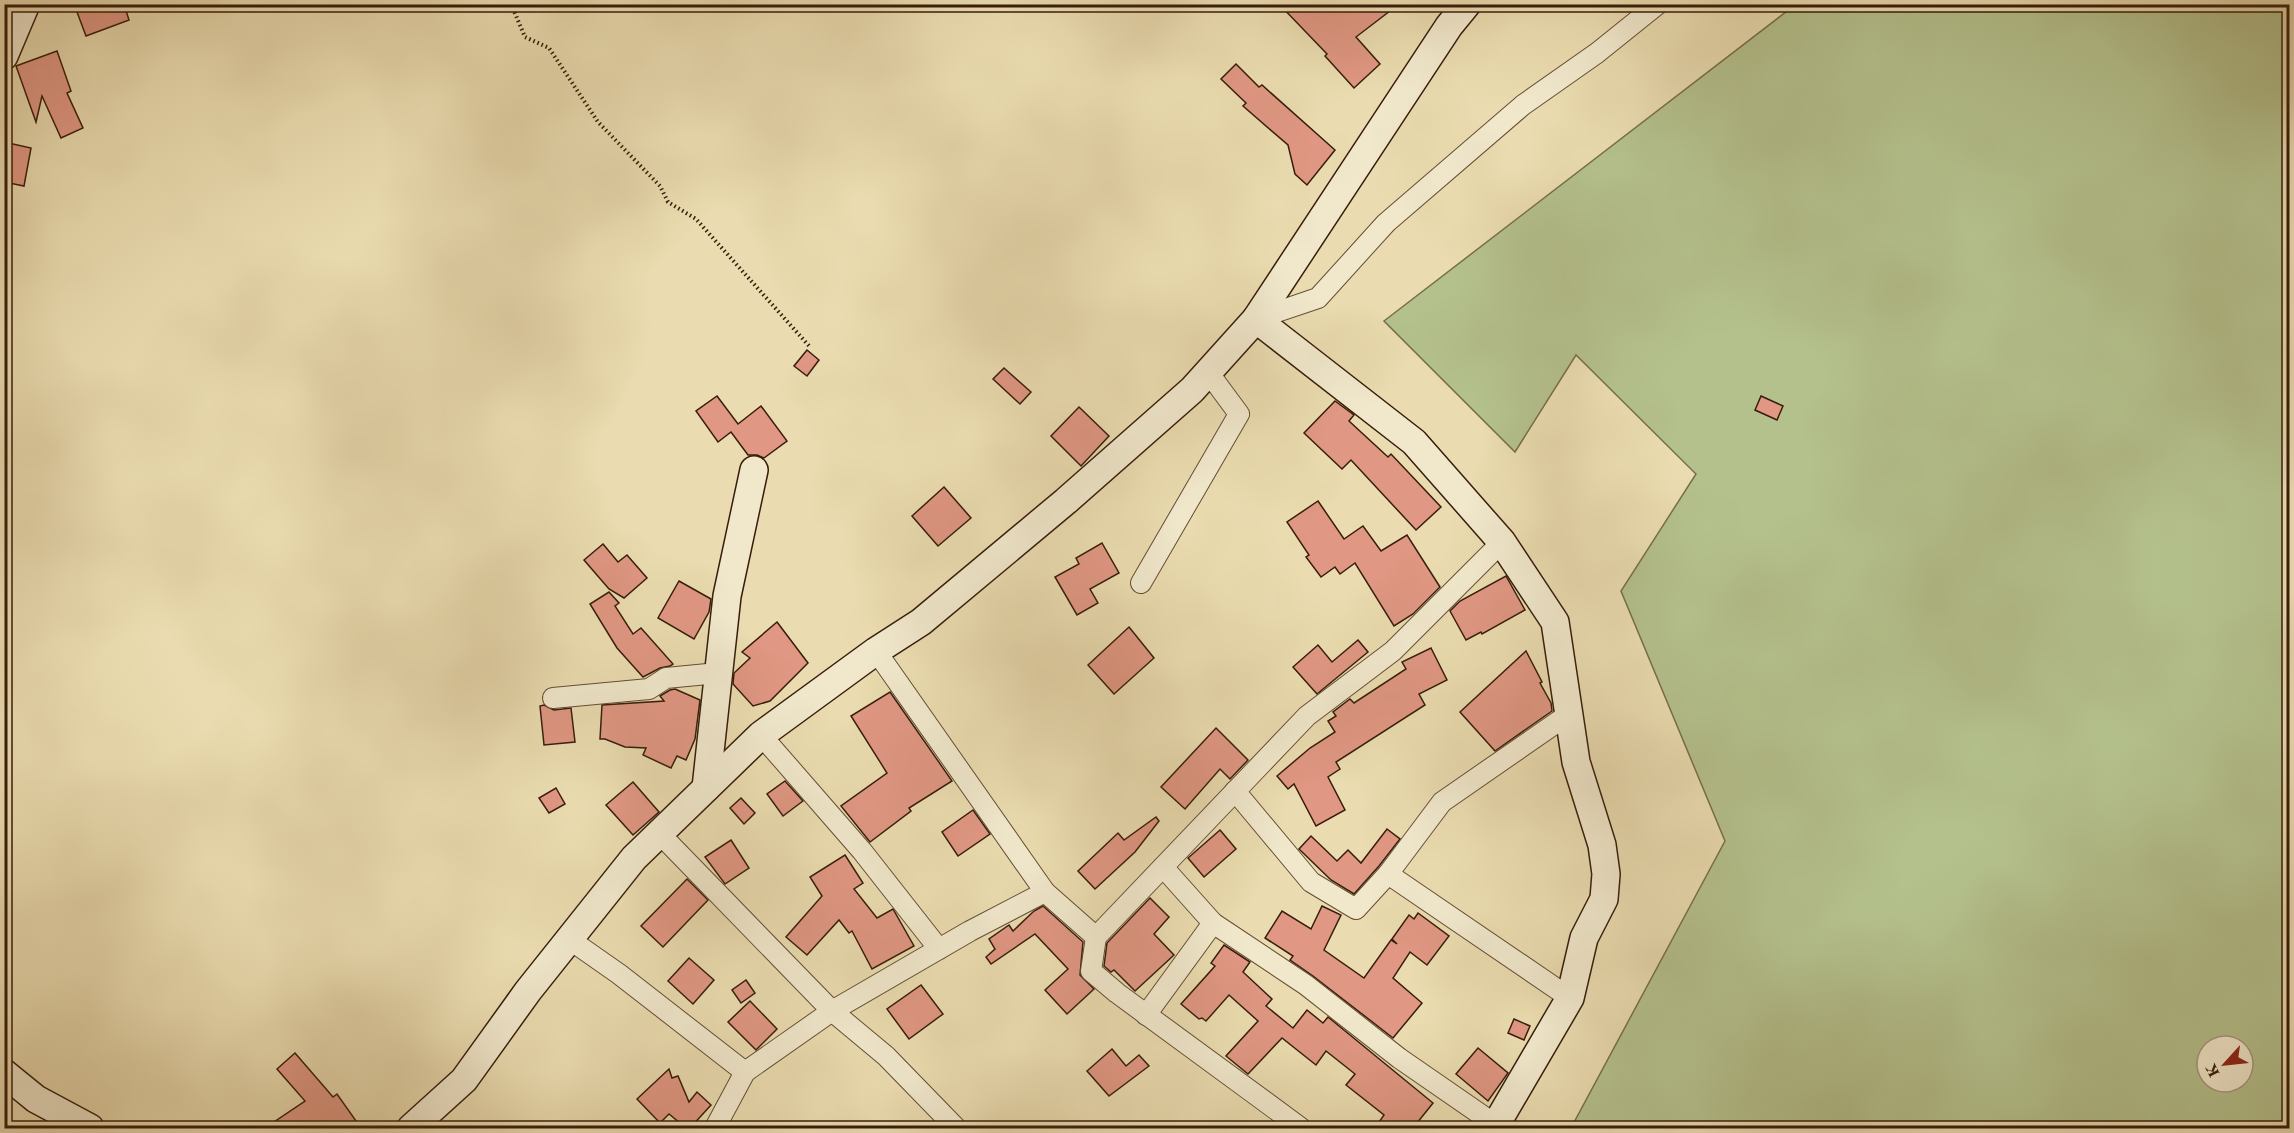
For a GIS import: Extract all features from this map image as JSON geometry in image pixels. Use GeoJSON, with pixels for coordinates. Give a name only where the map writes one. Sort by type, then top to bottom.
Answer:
{"type":"FeatureCollection","features":[{"type":"Feature","properties":{"kind":"street"},"geometry":{"type":"LineString","coordinates":[[5,52],[26,4]]}},
{"type":"Feature","properties":{"kind":"street"},"geometry":{"type":"LineString","coordinates":[[411,1128],[464,1080],[528,991],[634,858],[761,735],[876,651],[921,622],[1066,501],[1192,390],[1256,319],[1449,27],[1467,4]]}},
{"type":"Feature","properties":{"kind":"street"},"geometry":{"type":"LineString","coordinates":[[1256,319],[1318,298],[1386,223],[1515,112],[1597,53],[1658,4]]}},
{"type":"Feature","properties":{"kind":"street"},"geometry":{"type":"LineString","coordinates":[[1162,867],[1213,923],[1306,985],[1399,1058],[1495,1127],[1570,998],[1584,938],[1604,899],[1606,874],[1602,845],[1576,762],[1555,622],[1502,542],[1414,442],[1256,319]]}},
{"type":"Feature","properties":{"kind":"street"},"geometry":{"type":"LineString","coordinates":[[1141,583],[1239,414],[1208,372]]}},
{"type":"Feature","properties":{"kind":"street"},"geometry":{"type":"LineString","coordinates":[[706,788],[727,596],[754,470]]}},
{"type":"Feature","properties":{"kind":"street"},"geometry":{"type":"LineString","coordinates":[[1301,1128],[1146,1015],[1091,971],[1096,937],[1307,716],[1393,651],[1502,542]]}},
{"type":"Feature","properties":{"kind":"street"},"geometry":{"type":"LineString","coordinates":[[876,651],[1045,892],[1096,937]]}},
{"type":"Feature","properties":{"kind":"street"},"geometry":{"type":"LineString","coordinates":[[553,698],[649,689],[666,678],[718,673]]}},
{"type":"Feature","properties":{"kind":"street"},"geometry":{"type":"LineString","coordinates":[[1235,791],[1311,882],[1356,909],[1388,874],[1442,802],[1569,714]]}},
{"type":"Feature","properties":{"kind":"street"},"geometry":{"type":"LineString","coordinates":[[761,735],[862,851],[939,949]]}},
{"type":"Feature","properties":{"kind":"street"},"geometry":{"type":"LineString","coordinates":[[659,833],[832,1011],[886,1056],[956,1128]]}},
{"type":"Feature","properties":{"kind":"street"},"geometry":{"type":"LineString","coordinates":[[1388,874],[1570,998]]}},
{"type":"Feature","properties":{"kind":"street"},"geometry":{"type":"LineString","coordinates":[[715,1128],[745,1072],[832,1011],[939,949],[1045,892]]}},
{"type":"Feature","properties":{"kind":"street"},"geometry":{"type":"LineString","coordinates":[[1146,1015],[1213,923]]}},
{"type":"Feature","properties":{"kind":"street"},"geometry":{"type":"LineString","coordinates":[[569,939],[619,974],[745,1072]]}},
{"type":"Feature","properties":{"kind":"street"},"geometry":{"type":"LineString","coordinates":[[4,1073],[36,1099],[90,1128]]}},
{"type":"Feature","properties":{"kind":"path"},"geometry":{"type":"LineString","coordinates":[[511,4],[525,37],[549,48],[598,122],[660,186],[668,202],[696,219],[810,347]]}},
{"type":"Feature","properties":{"kind":"green space"},"geometry":{"type":"Polygon","coordinates":[[[1795,5],[2289,5],[2289,1128],[1571,1128],[1725,841],[1621,591],[1696,474],[1576,355],[1515,452],[1384,321],[1795,5]]]}},
{"type":"Feature","properties":{"kind":"building"},"geometry":{"type":"Polygon","coordinates":[[[74,4],[124,4],[129,20],[86,36],[74,4]]]}},
{"type":"Feature","properties":{"kind":"building"},"geometry":{"type":"Polygon","coordinates":[[[1279,4],[1399,4],[1356,37],[1380,64],[1354,88],[1325,56],[1327,54],[1279,4]]]}},
{"type":"Feature","properties":{"kind":"building"},"geometry":{"type":"Polygon","coordinates":[[[57,51],[71,91],[67,93],[83,128],[61,138],[42,96],[36,122],[16,66],[57,51]]]}},
{"type":"Feature","properties":{"kind":"building"},"geometry":{"type":"Polygon","coordinates":[[[1236,64],[1259,87],[1262,85],[1335,150],[1307,185],[1295,174],[1288,145],[1243,106],[1246,103],[1221,79],[1236,64]]]}},
{"type":"Feature","properties":{"kind":"building"},"geometry":{"type":"Polygon","coordinates":[[[4,142],[31,148],[24,186],[4,182],[4,142]]]}},
{"type":"Feature","properties":{"kind":"building"},"geometry":{"type":"Polygon","coordinates":[[[807,350],[819,360],[807,376],[794,366],[807,350]]]}},
{"type":"Feature","properties":{"kind":"building"},"geometry":{"type":"Polygon","coordinates":[[[1004,368],[1031,392],[1020,404],[993,379],[1004,368]]]}},
{"type":"Feature","properties":{"kind":"building"},"geometry":{"type":"Polygon","coordinates":[[[717,396],[738,424],[761,406],[787,441],[764,458],[748,455],[731,432],[718,442],[696,411],[717,396]]]}},
{"type":"Feature","properties":{"kind":"building"},"geometry":{"type":"Polygon","coordinates":[[[1761,396],[1783,406],[1777,420],[1755,410],[1761,396]]]}},
{"type":"Feature","properties":{"kind":"building"},"geometry":{"type":"Polygon","coordinates":[[[1335,401],[1354,415],[1349,421],[1388,457],[1391,454],[1441,507],[1416,530],[1351,460],[1342,469],[1304,433],[1335,401]]]}},
{"type":"Feature","properties":{"kind":"building"},"geometry":{"type":"Polygon","coordinates":[[[1079,407],[1109,436],[1081,466],[1051,436],[1079,407]]]}},
{"type":"Feature","properties":{"kind":"building"},"geometry":{"type":"Polygon","coordinates":[[[944,487],[971,518],[938,546],[912,516],[944,487]]]}},
{"type":"Feature","properties":{"kind":"building"},"geometry":{"type":"Polygon","coordinates":[[[1318,501],[1344,539],[1363,526],[1381,551],[1407,535],[1440,587],[1413,614],[1394,626],[1355,563],[1340,574],[1335,567],[1321,577],[1306,557],[1309,555],[1287,522],[1318,501]]]}},
{"type":"Feature","properties":{"kind":"building"},"geometry":{"type":"Polygon","coordinates":[[[1102,543],[1119,573],[1090,589],[1098,603],[1077,615],[1055,577],[1079,564],[1076,558],[1102,543]]]}},
{"type":"Feature","properties":{"kind":"building"},"geometry":{"type":"Polygon","coordinates":[[[603,544],[618,562],[627,555],[647,578],[624,598],[609,589],[584,560],[603,544]]]}},
{"type":"Feature","properties":{"kind":"building"},"geometry":{"type":"Polygon","coordinates":[[[1506,576],[1525,610],[1482,634],[1481,632],[1466,640],[1450,611],[1460,601],[1506,576]]]}},
{"type":"Feature","properties":{"kind":"building"},"geometry":{"type":"Polygon","coordinates":[[[679,581],[711,599],[709,612],[694,639],[658,618],[679,581]]]}},
{"type":"Feature","properties":{"kind":"building"},"geometry":{"type":"Polygon","coordinates":[[[609,592],[619,603],[615,606],[633,634],[641,628],[673,664],[643,677],[617,648],[590,604],[609,592]]]}},
{"type":"Feature","properties":{"kind":"building"},"geometry":{"type":"Polygon","coordinates":[[[777,622],[808,663],[770,701],[753,706],[733,684],[734,673],[750,658],[742,652],[777,622]]]}},
{"type":"Feature","properties":{"kind":"building"},"geometry":{"type":"Polygon","coordinates":[[[1129,627],[1154,658],[1114,694],[1088,665],[1129,627]]]}},
{"type":"Feature","properties":{"kind":"building"},"geometry":{"type":"Polygon","coordinates":[[[1358,640],[1368,652],[1317,694],[1293,667],[1318,645],[1332,662],[1358,640]]]}},
{"type":"Feature","properties":{"kind":"building"},"geometry":{"type":"Polygon","coordinates":[[[1431,648],[1447,680],[1419,694],[1425,705],[1336,762],[1340,769],[1328,777],[1345,810],[1316,826],[1294,784],[1288,789],[1277,776],[1310,748],[1335,732],[1328,721],[1336,716],[1333,712],[1350,699],[1354,703],[1406,669],[1402,662],[1431,648]]]}},
{"type":"Feature","properties":{"kind":"building"},"geometry":{"type":"Polygon","coordinates":[[[1526,651],[1542,682],[1540,683],[1551,703],[1552,711],[1495,751],[1460,712],[1526,651]]]}},
{"type":"Feature","properties":{"kind":"building"},"geometry":{"type":"Polygon","coordinates":[[[675,689],[700,700],[695,739],[686,760],[677,756],[671,768],[643,755],[646,748],[625,747],[600,739],[602,705],[664,701],[660,696],[675,689]]]}},
{"type":"Feature","properties":{"kind":"building"},"geometry":{"type":"Polygon","coordinates":[[[890,692],[952,781],[909,808],[911,811],[870,842],[841,806],[887,773],[851,716],[890,692]]]}},
{"type":"Feature","properties":{"kind":"building"},"geometry":{"type":"Polygon","coordinates":[[[544,705],[554,710],[571,708],[575,742],[544,745],[540,706],[544,705]]]}},
{"type":"Feature","properties":{"kind":"building"},"geometry":{"type":"Polygon","coordinates":[[[1216,728],[1248,760],[1230,779],[1220,769],[1185,809],[1161,787],[1216,728]]]}},
{"type":"Feature","properties":{"kind":"building"},"geometry":{"type":"Polygon","coordinates":[[[785,781],[803,801],[783,816],[767,794],[785,781]]]}},
{"type":"Feature","properties":{"kind":"building"},"geometry":{"type":"Polygon","coordinates":[[[633,782],[659,812],[633,835],[606,805],[633,782]]]}},
{"type":"Feature","properties":{"kind":"building"},"geometry":{"type":"Polygon","coordinates":[[[556,788],[565,804],[549,813],[539,798],[556,788]]]}},
{"type":"Feature","properties":{"kind":"building"},"geometry":{"type":"Polygon","coordinates":[[[741,798],[755,813],[744,824],[730,808],[741,798]]]}},
{"type":"Feature","properties":{"kind":"building"},"geometry":{"type":"Polygon","coordinates":[[[973,810],[990,834],[958,856],[942,832],[973,810]]]}},
{"type":"Feature","properties":{"kind":"building"},"geometry":{"type":"Polygon","coordinates":[[[1156,817],[1159,821],[1135,852],[1095,889],[1078,871],[1118,833],[1124,840],[1156,817]]]}},
{"type":"Feature","properties":{"kind":"building"},"geometry":{"type":"Polygon","coordinates":[[[1387,829],[1400,839],[1354,894],[1331,880],[1299,849],[1311,836],[1337,861],[1348,850],[1361,863],[1387,829]]]}},
{"type":"Feature","properties":{"kind":"building"},"geometry":{"type":"Polygon","coordinates":[[[1220,830],[1236,849],[1204,877],[1188,858],[1220,830]]]}},
{"type":"Feature","properties":{"kind":"building"},"geometry":{"type":"Polygon","coordinates":[[[731,840],[749,868],[725,884],[705,857],[731,840]]]}},
{"type":"Feature","properties":{"kind":"building"},"geometry":{"type":"Polygon","coordinates":[[[845,855],[863,883],[854,889],[877,918],[893,909],[914,946],[872,969],[852,931],[849,933],[839,920],[807,955],[786,937],[822,896],[810,877],[845,855]]]}},
{"type":"Feature","properties":{"kind":"building"},"geometry":{"type":"Polygon","coordinates":[[[687,879],[708,900],[663,947],[641,926],[687,879]]]}},
{"type":"Feature","properties":{"kind":"building"},"geometry":{"type":"Polygon","coordinates":[[[1150,898],[1169,917],[1154,934],[1174,955],[1135,991],[1114,970],[1111,972],[1104,966],[1107,943],[1150,898]]]}},
{"type":"Feature","properties":{"kind":"building"},"geometry":{"type":"Polygon","coordinates":[[[1043,906],[1083,942],[1080,975],[1094,989],[1067,1014],[1045,990],[1068,969],[1035,934],[991,964],[986,957],[995,949],[989,939],[1009,925],[1013,931],[1034,911],[1043,906]]]}},
{"type":"Feature","properties":{"kind":"building"},"geometry":{"type":"Polygon","coordinates":[[[1322,906],[1341,915],[1324,950],[1364,978],[1391,940],[1397,944],[1392,939],[1409,915],[1414,919],[1418,913],[1449,936],[1427,965],[1410,952],[1393,978],[1422,1003],[1393,1038],[1290,960],[1293,956],[1265,938],[1282,911],[1311,929],[1322,906]]]}},
{"type":"Feature","properties":{"kind":"building"},"geometry":{"type":"Polygon","coordinates":[[[1224,945],[1250,962],[1243,972],[1272,999],[1266,1006],[1293,1028],[1307,1010],[1323,1023],[1328,1017],[1433,1103],[1413,1128],[1375,1128],[1384,1115],[1346,1085],[1355,1074],[1326,1051],[1316,1065],[1282,1038],[1248,1074],[1226,1056],[1258,1021],[1229,995],[1206,1021],[1199,1019],[1181,1004],[1215,966],[1211,963],[1224,945]]]}},
{"type":"Feature","properties":{"kind":"building"},"geometry":{"type":"Polygon","coordinates":[[[689,958],[714,980],[693,1004],[668,981],[689,958]]]}},
{"type":"Feature","properties":{"kind":"building"},"geometry":{"type":"Polygon","coordinates":[[[746,980],[755,993],[741,1003],[732,990],[746,980]]]}},
{"type":"Feature","properties":{"kind":"building"},"geometry":{"type":"Polygon","coordinates":[[[921,985],[943,1014],[909,1039],[887,1009],[921,985]]]}},
{"type":"Feature","properties":{"kind":"building"},"geometry":{"type":"Polygon","coordinates":[[[750,1001],[777,1029],[756,1050],[728,1022],[750,1001]]]}},
{"type":"Feature","properties":{"kind":"building"},"geometry":{"type":"Polygon","coordinates":[[[1514,1019],[1530,1026],[1524,1040],[1508,1033],[1514,1019]]]}},
{"type":"Feature","properties":{"kind":"building"},"geometry":{"type":"Polygon","coordinates":[[[1478,1048],[1508,1073],[1488,1101],[1456,1074],[1478,1048]]]}},
{"type":"Feature","properties":{"kind":"building"},"geometry":{"type":"Polygon","coordinates":[[[1112,1049],[1126,1066],[1139,1055],[1149,1066],[1109,1096],[1087,1071],[1112,1049]]]}},
{"type":"Feature","properties":{"kind":"building"},"geometry":{"type":"Polygon","coordinates":[[[295,1053],[333,1097],[337,1094],[361,1128],[265,1128],[305,1101],[277,1069],[295,1053]]]}},
{"type":"Feature","properties":{"kind":"building"},"geometry":{"type":"Polygon","coordinates":[[[669,1069],[672,1078],[678,1076],[689,1102],[697,1092],[711,1105],[690,1128],[686,1128],[669,1114],[660,1123],[637,1099],[669,1069]]]}}]}
